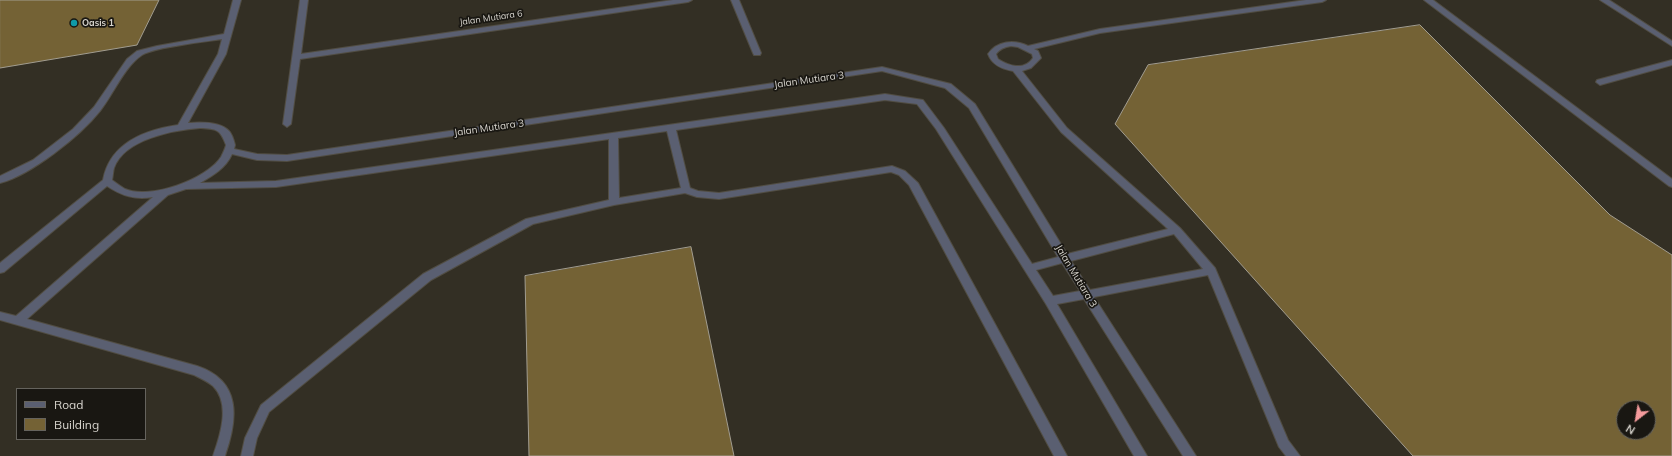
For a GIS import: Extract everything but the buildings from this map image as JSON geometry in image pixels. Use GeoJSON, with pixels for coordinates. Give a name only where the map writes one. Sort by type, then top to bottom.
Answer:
{"type":"FeatureCollection","features":[{"type":"Feature","properties":{"kind":"street"},"geometry":{"type":"LineString","coordinates":[[182,126],[222,54],[237,0]]}},
{"type":"Feature","properties":{"kind":"street"},"geometry":{"type":"LineString","coordinates":[[287,124],[304,0]]}},
{"type":"Feature","properties":{"kind":"street","name":"Jalan Mutiara 6"},"geometry":{"type":"LineString","coordinates":[[297,57],[688,0]]}},
{"type":"Feature","properties":{"kind":"street"},"geometry":{"type":"LineString","coordinates":[[735,0],[757,53]]}},
{"type":"Feature","properties":{"kind":"street"},"geometry":{"type":"LineString","coordinates":[[1029,48],[1035,53],[1037,58],[1035,63],[1029,67],[1016,68],[1000,65],[994,60],[992,54],[995,49],[1011,44],[1029,48],[1100,31],[1322,0]]}},
{"type":"Feature","properties":{"kind":"street"},"geometry":{"type":"LineString","coordinates":[[1428,0],[1672,184]]}},
{"type":"Feature","properties":{"kind":"street"},"geometry":{"type":"LineString","coordinates":[[1604,0],[1672,44]]}},
{"type":"Feature","properties":{"kind":"street"},"geometry":{"type":"LineString","coordinates":[[0,180],[36,162],[76,131],[97,110],[130,61],[140,53],[157,48],[227,36]]}},
{"type":"Feature","properties":{"kind":"street"},"geometry":{"type":"LineString","coordinates":[[1600,82],[1672,62]]}},
{"type":"Feature","properties":{"kind":"street"},"geometry":{"type":"LineString","coordinates":[[1016,68],[1064,130],[1176,230],[1210,271],[1283,443],[1294,456]]}},
{"type":"Feature","properties":{"kind":"street","name":"Jalan Mutiara 3"},"geometry":{"type":"LineString","coordinates":[[230,151],[257,157],[287,158],[882,69],[914,76],[948,86],[972,106],[1086,294],[1190,456]]}},
{"type":"Feature","properties":{"kind":"street"},"geometry":{"type":"LineString","coordinates":[[187,186],[276,184],[885,97],[920,102],[940,128],[1050,301],[1141,456]]}},
{"type":"Feature","properties":{"kind":"street"},"geometry":{"type":"LineString","coordinates":[[200,125],[216,127],[226,132],[231,141],[230,151],[222,164],[207,175],[187,186],[164,193],[144,196],[127,194],[114,189],[107,181],[107,171],[114,159],[126,148],[143,138],[162,130],[182,126],[200,125]]}},
{"type":"Feature","properties":{"kind":"street"},"geometry":{"type":"LineString","coordinates":[[671,127],[686,190]]}},
{"type":"Feature","properties":{"kind":"street"},"geometry":{"type":"LineString","coordinates":[[614,135],[614,202]]}},
{"type":"Feature","properties":{"kind":"street"},"geometry":{"type":"LineString","coordinates":[[247,456],[251,438],[265,409],[427,277],[530,221],[614,202],[686,190],[697,194],[719,196],[892,169],[902,173],[913,183],[1061,456]]}},
{"type":"Feature","properties":{"kind":"street"},"geometry":{"type":"LineString","coordinates":[[0,268],[107,181]]}},
{"type":"Feature","properties":{"kind":"street"},"geometry":{"type":"LineString","coordinates":[[18,321],[164,193]]}},
{"type":"Feature","properties":{"kind":"street"},"geometry":{"type":"LineString","coordinates":[[1029,268],[1065,260],[1176,230]]}},
{"type":"Feature","properties":{"kind":"street"},"geometry":{"type":"LineString","coordinates":[[1050,301],[1210,271]]}},
{"type":"Feature","properties":{"kind":"street"},"geometry":{"type":"LineString","coordinates":[[0,316],[197,371],[220,386],[230,409],[225,439],[219,456]]}},
{"type":"Feature","properties":{"kind":"place","name":"Oasis 1"},"geometry":{"type":"Point","coordinates":[74,23]}}]}
